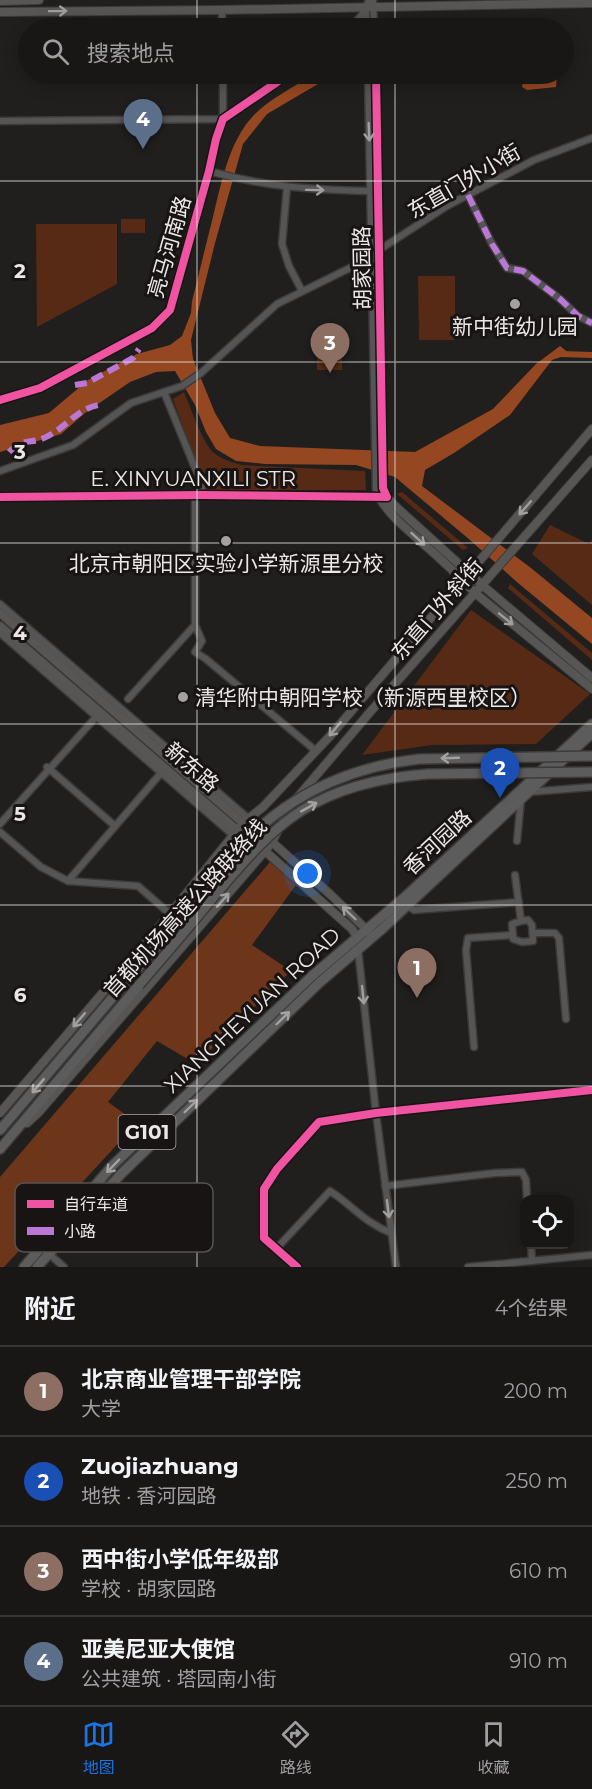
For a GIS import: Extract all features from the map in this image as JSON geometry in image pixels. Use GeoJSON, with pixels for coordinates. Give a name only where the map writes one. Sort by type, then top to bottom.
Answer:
{"type":"FeatureCollection","features":[{"type":"Feature","properties":{"kind":"highway","name":"香河园路"},"geometry":{"type":"LineString","coordinates":[[369,933],[592,723]]}},
{"type":"Feature","properties":{"kind":"highway","name":"香河园路"},"geometry":{"type":"LineString","coordinates":[[357,937],[369,933],[407,905],[592,733]]}},
{"type":"Feature","properties":{"kind":"highway","name":"首都机场高速公路联络线"},"geometry":{"type":"LineString","coordinates":[[0,1130],[259,828],[279,810],[333,780],[396,761],[592,756]]}},
{"type":"Feature","properties":{"kind":"highway","name":"首都机场高速公路联络线"},"geometry":{"type":"LineString","coordinates":[[1,1148],[252,852],[295,816],[328,797],[362,785],[402,776],[592,772]]}},
{"type":"Feature","properties":{"kind":"highway","name":"XIANGHEYUAN ROAD"},"geometry":{"type":"LineString","coordinates":[[111,1183],[319,983],[358,950],[369,933]]}},
{"type":"Feature","properties":{"kind":"highway","name":"XIANGHEYUAN ROAD"},"geometry":{"type":"LineString","coordinates":[[97,1183],[113,1165],[312,976],[357,937]]}},
{"type":"Feature","properties":{"kind":"highway","name":"XIANGHEYUAN ROAD"},"geometry":{"type":"LineString","coordinates":[[24,1267],[37,1252]]}},
{"type":"Feature","properties":{"kind":"highway","name":"G101"},"geometry":{"type":"LineString","coordinates":[[37,1267],[40,1252]]}},
{"type":"Feature","properties":{"kind":"main road"},"geometry":{"type":"LineString","coordinates":[[0,1],[39,0]]}},
{"type":"Feature","properties":{"kind":"main road"},"geometry":{"type":"LineString","coordinates":[[0,12],[222,10],[370,3],[592,3]]}},
{"type":"Feature","properties":{"kind":"main road"},"geometry":{"type":"LineString","coordinates":[[0,1113],[171,914],[240,827],[263,807],[316,751],[592,429]]}},
{"type":"Feature","properties":{"kind":"main road","name":"东直门外斜街"},"geometry":{"type":"LineString","coordinates":[[1,1148],[39,1112],[265,851],[291,805],[592,460]]}},
{"type":"Feature","properties":{"kind":"main road"},"geometry":{"type":"LineString","coordinates":[[381,493],[482,585],[592,678]]}},
{"type":"Feature","properties":{"kind":"main road"},"geometry":{"type":"LineString","coordinates":[[381,493],[384,505],[397,519],[475,593],[592,689]]}},
{"type":"Feature","properties":{"kind":"main road"},"geometry":{"type":"LineString","coordinates":[[0,613],[240,827],[272,842],[369,933]]}},
{"type":"Feature","properties":{"kind":"main road","name":"新东路"},"geometry":{"type":"LineString","coordinates":[[0,626],[240,827],[352,929],[357,937]]}},
{"type":"Feature","properties":{"kind":"street"},"geometry":{"type":"LineString","coordinates":[[359,18],[370,3]]}},
{"type":"Feature","properties":{"kind":"street"},"geometry":{"type":"LineString","coordinates":[[368,18],[370,3]]}},
{"type":"Feature","properties":{"kind":"street"},"geometry":{"type":"LineString","coordinates":[[370,3],[372,18]]}},
{"type":"Feature","properties":{"kind":"street"},"geometry":{"type":"LineString","coordinates":[[222,10],[222,18]]}},
{"type":"Feature","properties":{"kind":"street","name":"亮马河南路"},"geometry":{"type":"LineString","coordinates":[[0,400],[40,388],[152,328],[170,310],[223,118],[223,84]]}},
{"type":"Feature","properties":{"kind":"street"},"geometry":{"type":"LineString","coordinates":[[0,121],[223,118],[274,84]]}},
{"type":"Feature","properties":{"kind":"street","name":"胡家园路"},"geometry":{"type":"LineString","coordinates":[[368,84],[381,493]]}},
{"type":"Feature","properties":{"kind":"street","name":"胡家园路"},"geometry":{"type":"LineString","coordinates":[[375,84],[379,250],[379,444]]}},
{"type":"Feature","properties":{"kind":"street","name":"东直门外小街"},"geometry":{"type":"LineString","coordinates":[[164,392],[182,386],[201,373],[277,304],[372,257],[379,250],[447,206],[534,160],[592,138]]}},
{"type":"Feature","properties":{"kind":"street"},"geometry":{"type":"LineString","coordinates":[[209,171],[237,179],[303,189],[370,191]]}},
{"type":"Feature","properties":{"kind":"street"},"geometry":{"type":"LineString","coordinates":[[287,187],[282,244],[289,266],[302,291]]}},
{"type":"Feature","properties":{"kind":"street"},"geometry":{"type":"LineString","coordinates":[[468,195],[492,244],[507,268],[523,271],[578,316],[592,323]]}},
{"type":"Feature","properties":{"kind":"street"},"geometry":{"type":"LineString","coordinates":[[0,471],[73,445],[131,403],[164,392],[202,485],[198,495],[195,625],[202,641],[195,652],[316,751]]}},
{"type":"Feature","properties":{"kind":"street","name":"E. XINYUANXILI STR"},"geometry":{"type":"LineString","coordinates":[[0,497],[381,493]]}},
{"type":"Feature","properties":{"kind":"street"},"geometry":{"type":"LineString","coordinates":[[0,604],[240,827]]}},
{"type":"Feature","properties":{"kind":"street"},"geometry":{"type":"LineString","coordinates":[[128,699],[195,625]]}},
{"type":"Feature","properties":{"kind":"street"},"geometry":{"type":"LineString","coordinates":[[0,633],[161,773],[240,827]]}},
{"type":"Feature","properties":{"kind":"street"},"geometry":{"type":"LineString","coordinates":[[0,818],[94,716]]}},
{"type":"Feature","properties":{"kind":"street"},"geometry":{"type":"LineString","coordinates":[[0,824],[47,768]]}},
{"type":"Feature","properties":{"kind":"street"},"geometry":{"type":"LineString","coordinates":[[47,768],[115,826]]}},
{"type":"Feature","properties":{"kind":"street"},"geometry":{"type":"LineString","coordinates":[[68,881],[161,773]]}},
{"type":"Feature","properties":{"kind":"street"},"geometry":{"type":"LineString","coordinates":[[517,841],[525,795],[592,787]]}},
{"type":"Feature","properties":{"kind":"street"},"geometry":{"type":"LineString","coordinates":[[0,832],[41,867],[68,881],[138,886],[171,914]]}},
{"type":"Feature","properties":{"kind":"street"},"geometry":{"type":"LineString","coordinates":[[515,875],[521,921]]}},
{"type":"Feature","properties":{"kind":"street"},"geometry":{"type":"LineString","coordinates":[[407,905],[414,910],[519,902]]}},
{"type":"Feature","properties":{"kind":"street"},"geometry":{"type":"LineString","coordinates":[[528,920],[532,925],[533,933],[533,941],[522,942],[513,939],[512,924],[528,920]]}},
{"type":"Feature","properties":{"kind":"street"},"geometry":{"type":"LineString","coordinates":[[533,933],[555,933],[559,938],[566,1019]]}},
{"type":"Feature","properties":{"kind":"street"},"geometry":{"type":"LineString","coordinates":[[474,1047],[466,950],[468,938],[513,935]]}},
{"type":"Feature","properties":{"kind":"street"},"geometry":{"type":"LineString","coordinates":[[357,937],[396,1267]]}},
{"type":"Feature","properties":{"kind":"street"},"geometry":{"type":"LineString","coordinates":[[297,1267],[264,1238],[264,1189],[277,1169],[320,1122],[376,1113],[592,1090]]}},
{"type":"Feature","properties":{"kind":"street"},"geometry":{"type":"LineString","coordinates":[[385,1186],[522,1172],[526,1180],[527,1195]]}},
{"type":"Feature","properties":{"kind":"street"},"geometry":{"type":"LineString","coordinates":[[276,1248],[330,1191],[375,1227],[391,1233]]}},
{"type":"Feature","properties":{"kind":"street"},"geometry":{"type":"LineString","coordinates":[[531,1249],[532,1261]]}},
{"type":"Feature","properties":{"kind":"street"},"geometry":{"type":"LineString","coordinates":[[47,1252],[64,1267]]}},
{"type":"Feature","properties":{"kind":"street"},"geometry":{"type":"LineString","coordinates":[[468,1267],[592,1255]]}},
{"type":"Feature","properties":{"kind":"shaded area"},"geometry":{"type":"Polygon","coordinates":[[[298,84],[318,84],[267,114],[243,144],[191,340],[193,359],[215,413],[230,438],[260,446],[415,452],[493,409],[536,364],[560,346],[570,354],[552,360],[510,415],[425,470],[422,486],[531,568],[592,618],[592,644],[395,477],[356,465],[265,464],[236,461],[216,449],[195,405],[175,371],[156,372],[130,382],[85,413],[61,434],[0,452],[0,425],[49,413],[88,380],[137,354],[170,345],[182,336],[191,313],[222,179],[232,151],[245,126],[254,115],[298,84]]]}},
{"type":"Feature","properties":{"kind":"shaded area"},"geometry":{"type":"Polygon","coordinates":[[[522,84],[556,84],[556,87],[527,90],[522,87],[522,84]]]}},
{"type":"Feature","properties":{"kind":"shaded area"},"geometry":{"type":"Polygon","coordinates":[[[121,219],[145,219],[145,233],[121,233],[121,219]]]}},
{"type":"Feature","properties":{"kind":"shaded area"},"geometry":{"type":"Polygon","coordinates":[[[36,224],[117,224],[117,284],[37,327],[36,224]]]}},
{"type":"Feature","properties":{"kind":"shaded area"},"geometry":{"type":"Polygon","coordinates":[[[418,276],[455,276],[455,340],[419,340],[418,276]]]}},
{"type":"Feature","properties":{"kind":"shaded area"},"geometry":{"type":"Polygon","coordinates":[[[317,353],[342,353],[342,370],[317,370],[317,353]]]}},
{"type":"Feature","properties":{"kind":"shaded area"},"geometry":{"type":"Polygon","coordinates":[[[184,392],[206,442],[220,457],[241,465],[365,471],[366,490],[206,490],[173,399],[184,392]]]}},
{"type":"Feature","properties":{"kind":"shaded area"},"geometry":{"type":"Polygon","coordinates":[[[402,492],[468,548],[463,550],[397,494],[402,492]]]}},
{"type":"Feature","properties":{"kind":"shaded area"},"geometry":{"type":"Polygon","coordinates":[[[550,525],[589,544],[592,540],[592,605],[532,554],[550,525]]]}},
{"type":"Feature","properties":{"kind":"shaded area"},"geometry":{"type":"Polygon","coordinates":[[[216,557],[245,558],[245,571],[215,571],[216,557]]]}},
{"type":"Feature","properties":{"kind":"shaded area"},"geometry":{"type":"Polygon","coordinates":[[[510,584],[592,653],[592,660],[508,588],[510,584]]]}},
{"type":"Feature","properties":{"kind":"shaded area"},"geometry":{"type":"Polygon","coordinates":[[[471,610],[590,694],[536,744],[432,745],[362,755],[471,610]]]}},
{"type":"Feature","properties":{"kind":"shaded area"},"geometry":{"type":"Polygon","coordinates":[[[270,862],[296,885],[252,945],[291,971],[196,1064],[157,1041],[108,1102],[137,1123],[82,1183],[15,1183],[15,1252],[18,1252],[4,1267],[0,1267],[0,1177],[270,862]]]}},
{"type":"Feature","properties":{"kind":"waterway"},"geometry":{"type":"LineString","coordinates":[[561,354],[592,355]]}},
{"type":"Feature","properties":{"kind":"marked path"},"geometry":{"type":"LineString","coordinates":[[468,195],[492,244],[507,268],[523,271],[578,316],[592,323]]}},
{"type":"Feature","properties":{"kind":"marked path"},"geometry":{"type":"LineString","coordinates":[[75,385],[87,383],[133,358],[139,349]]}},
{"type":"Feature","properties":{"kind":"marked path"},"geometry":{"type":"LineString","coordinates":[[9,452],[19,444],[48,436],[83,411],[98,405]]}},
{"type":"Feature","properties":{"kind":"cycle path"},"geometry":{"type":"LineString","coordinates":[[0,400],[40,388],[152,328],[170,310],[223,119],[274,84]]}},
{"type":"Feature","properties":{"kind":"cycle path"},"geometry":{"type":"LineString","coordinates":[[0,497],[202,495],[387,497],[383,488],[376,84]]}},
{"type":"Feature","properties":{"kind":"cycle path"},"geometry":{"type":"LineString","coordinates":[[297,1267],[264,1238],[264,1189],[277,1169],[319,1122],[376,1113],[592,1090]]}},
{"type":"Feature","properties":{"kind":"place","name":"亚美尼亚大使馆"},"geometry":{"type":"Point","coordinates":[143,149]}},
{"type":"Feature","properties":{"kind":"place","name":"新中街幼儿园"},"geometry":{"type":"Point","coordinates":[515,304]}},
{"type":"Feature","properties":{"kind":"place","name":"西中街小学低年级部"},"geometry":{"type":"Point","coordinates":[330,373]}},
{"type":"Feature","properties":{"kind":"place","name":"北京市朝阳区实验小学新源里分校"},"geometry":{"type":"Point","coordinates":[226,541]}},
{"type":"Feature","properties":{"kind":"place","name":"清华附中朝阳学校（新源西里校区）"},"geometry":{"type":"Point","coordinates":[183,697]}},
{"type":"Feature","properties":{"kind":"place","name":"Zuojiazhuang"},"geometry":{"type":"Point","coordinates":[500,798]}},
{"type":"Feature","properties":{"kind":"place","name":"北京商业管理干部学院"},"geometry":{"type":"Point","coordinates":[417,998]}}]}
